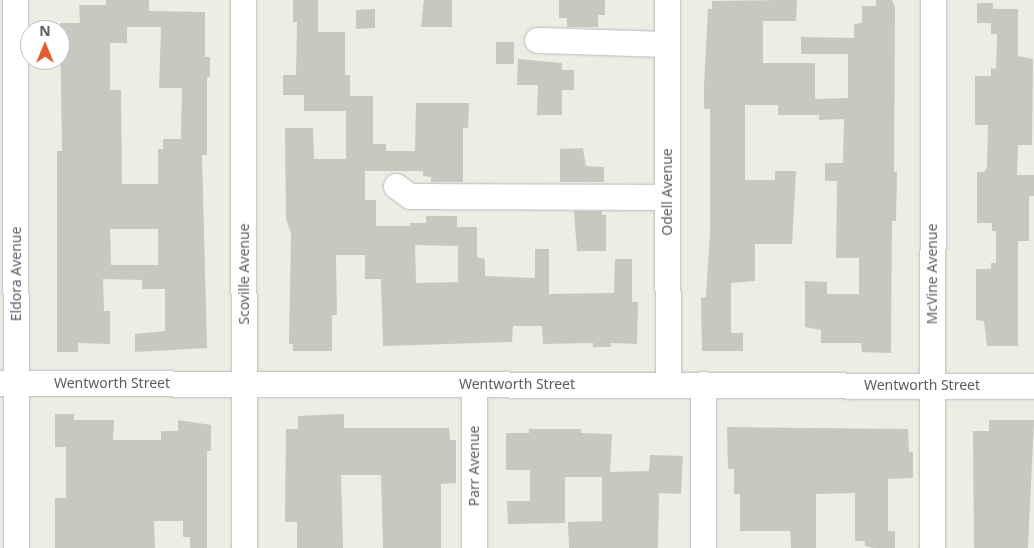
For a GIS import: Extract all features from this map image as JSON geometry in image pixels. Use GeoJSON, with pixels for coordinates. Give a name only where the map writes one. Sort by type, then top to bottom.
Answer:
{"type":"FeatureCollection","features":[{"type":"Feature","properties":{"kind":"street","name":"Eldora Avenue"},"geometry":{"type":"LineString","coordinates":[[15,0],[8,383],[16,548]]}},
{"type":"Feature","properties":{"kind":"street","name":"Scoville Avenue"},"geometry":{"type":"LineString","coordinates":[[243,0],[244,548]]}},
{"type":"Feature","properties":{"kind":"street","name":"Odell Avenue"},"geometry":{"type":"LineString","coordinates":[[667,0],[668,384]]}},
{"type":"Feature","properties":{"kind":"street","name":"McVine Avenue"},"geometry":{"type":"LineString","coordinates":[[932,0],[932,548]]}},
{"type":"Feature","properties":{"kind":"street"},"geometry":{"type":"LineString","coordinates":[[537,40],[667,44]]}},
{"type":"Feature","properties":{"kind":"street"},"geometry":{"type":"LineString","coordinates":[[396,186],[410,196],[667,196]]}},
{"type":"Feature","properties":{"kind":"street","name":"Wentworth Street"},"geometry":{"type":"LineString","coordinates":[[8,383],[1034,386]]}},
{"type":"Feature","properties":{"kind":"street","name":"Parr Avenue"},"geometry":{"type":"LineString","coordinates":[[474,384],[474,548]]}},
{"type":"Feature","properties":{"kind":"street"},"geometry":{"type":"LineString","coordinates":[[703,384],[703,548]]}},
{"type":"Feature","properties":{"kind":"building"},"geometry":{"type":"Polygon","coordinates":[[[106,0],[149,0],[149,11],[205,12],[205,57],[210,57],[210,77],[207,77],[207,155],[202,155],[207,348],[135,352],[135,334],[165,331],[165,289],[142,289],[142,280],[103,279],[104,311],[110,311],[110,344],[78,343],[78,352],[57,352],[57,151],[62,151],[61,70],[70,70],[70,23],[80,23],[79,5],[106,5],[106,0]],[[127,27],[127,43],[110,43],[110,90],[121,90],[122,184],[158,184],[158,149],[163,149],[163,139],[181,139],[182,88],[159,88],[161,27],[127,27]],[[110,229],[111,265],[158,265],[158,229],[110,229]]]}},
{"type":"Feature","properties":{"kind":"building"},"geometry":{"type":"Polygon","coordinates":[[[293,0],[318,0],[318,32],[345,32],[345,75],[350,75],[350,96],[373,96],[373,144],[386,144],[386,151],[415,151],[416,103],[469,103],[468,128],[463,128],[463,182],[431,182],[431,177],[423,176],[423,171],[365,171],[365,200],[376,200],[376,226],[410,226],[410,223],[426,223],[426,216],[457,216],[457,227],[477,227],[477,257],[485,259],[485,276],[535,278],[535,249],[549,249],[549,294],[614,293],[615,259],[632,259],[632,302],[638,302],[637,344],[611,343],[611,347],[593,347],[593,343],[543,344],[542,326],[513,326],[512,342],[383,346],[381,279],[365,279],[365,255],[336,255],[337,315],[332,315],[332,351],[293,351],[293,344],[289,344],[291,233],[286,219],[285,128],[313,128],[314,159],[346,159],[346,111],[304,111],[304,95],[283,95],[283,75],[296,75],[297,22],[293,22],[293,0]],[[415,245],[416,283],[458,282],[458,246],[415,245]]]}},
{"type":"Feature","properties":{"kind":"building"},"geometry":{"type":"Polygon","coordinates":[[[424,0],[452,0],[452,27],[421,27],[424,0]]]}},
{"type":"Feature","properties":{"kind":"building"},"geometry":{"type":"Polygon","coordinates":[[[559,0],[605,0],[605,15],[598,15],[598,27],[567,27],[567,18],[559,18],[559,0]]]}},
{"type":"Feature","properties":{"kind":"building"},"geometry":{"type":"Polygon","coordinates":[[[797,0],[796,21],[763,21],[763,63],[815,63],[815,99],[848,98],[848,54],[801,54],[801,37],[854,38],[854,24],[862,23],[862,6],[876,6],[876,0],[892,0],[895,7],[894,172],[897,172],[896,221],[892,221],[891,353],[862,352],[861,343],[821,343],[821,330],[805,327],[805,281],[827,282],[827,294],[859,294],[859,258],[836,258],[837,181],[825,181],[825,163],[843,163],[844,119],[819,120],[819,115],[778,115],[778,105],[745,105],[745,180],[775,180],[775,171],[796,171],[792,244],[755,244],[755,281],[731,283],[731,333],[743,333],[743,351],[702,351],[701,298],[706,297],[710,233],[710,109],[704,109],[708,9],[712,9],[712,1],[797,0]]]}},
{"type":"Feature","properties":{"kind":"building"},"geometry":{"type":"Polygon","coordinates":[[[977,3],[993,3],[993,9],[1018,9],[1018,56],[1033,59],[1032,145],[1018,145],[1017,175],[1034,175],[1034,196],[1029,196],[1029,241],[1018,241],[1018,346],[987,346],[984,321],[976,320],[976,269],[991,269],[991,263],[996,263],[996,231],[992,231],[992,223],[977,223],[977,172],[984,172],[987,167],[988,125],[975,125],[975,76],[991,76],[991,68],[996,69],[997,34],[991,34],[991,23],[977,23],[977,3]]]}},
{"type":"Feature","properties":{"kind":"building"},"geometry":{"type":"Polygon","coordinates":[[[375,9],[375,28],[356,29],[356,10],[375,9]]]}},
{"type":"Feature","properties":{"kind":"building"},"geometry":{"type":"Polygon","coordinates":[[[496,42],[514,42],[514,64],[496,64],[496,42]]]}},
{"type":"Feature","properties":{"kind":"building"},"geometry":{"type":"Polygon","coordinates":[[[518,59],[562,63],[562,70],[574,70],[574,90],[562,90],[562,115],[537,115],[538,85],[517,85],[518,59]]]}},
{"type":"Feature","properties":{"kind":"building"},"geometry":{"type":"Polygon","coordinates":[[[583,148],[586,166],[604,167],[604,182],[560,182],[560,149],[583,148]]]}},
{"type":"Feature","properties":{"kind":"building"},"geometry":{"type":"Polygon","coordinates":[[[574,211],[602,211],[602,215],[606,215],[606,251],[577,251],[574,211]]]}},
{"type":"Feature","properties":{"kind":"building"},"geometry":{"type":"Polygon","coordinates":[[[55,414],[74,414],[74,420],[114,420],[113,440],[161,440],[161,431],[178,431],[178,420],[211,425],[211,451],[207,451],[207,548],[190,548],[190,537],[183,537],[183,521],[154,521],[155,548],[55,548],[55,498],[66,498],[66,447],[55,447],[55,414]]]}},
{"type":"Feature","properties":{"kind":"building"},"geometry":{"type":"Polygon","coordinates":[[[344,414],[344,428],[449,428],[450,440],[456,440],[456,483],[441,484],[441,548],[383,548],[381,475],[341,475],[343,548],[297,548],[297,522],[285,522],[286,429],[298,429],[298,416],[344,414]]]}},
{"type":"Feature","properties":{"kind":"building"},"geometry":{"type":"Polygon","coordinates":[[[989,420],[1034,420],[1028,548],[974,548],[973,431],[989,431],[989,420]]]}},
{"type":"Feature","properties":{"kind":"building"},"geometry":{"type":"Polygon","coordinates":[[[727,427],[908,429],[909,452],[913,452],[913,478],[888,479],[888,531],[895,531],[895,548],[875,548],[865,546],[865,541],[855,541],[855,493],[816,494],[816,548],[791,548],[790,531],[740,531],[740,494],[734,494],[734,469],[728,469],[727,427]]]}},
{"type":"Feature","properties":{"kind":"building"},"geometry":{"type":"Polygon","coordinates":[[[529,429],[581,429],[581,433],[612,434],[610,472],[649,471],[650,455],[683,456],[681,494],[659,493],[658,548],[569,548],[568,522],[602,521],[602,477],[565,477],[565,523],[508,524],[507,501],[530,501],[530,470],[506,470],[506,433],[529,433],[529,429]]]}}]}
